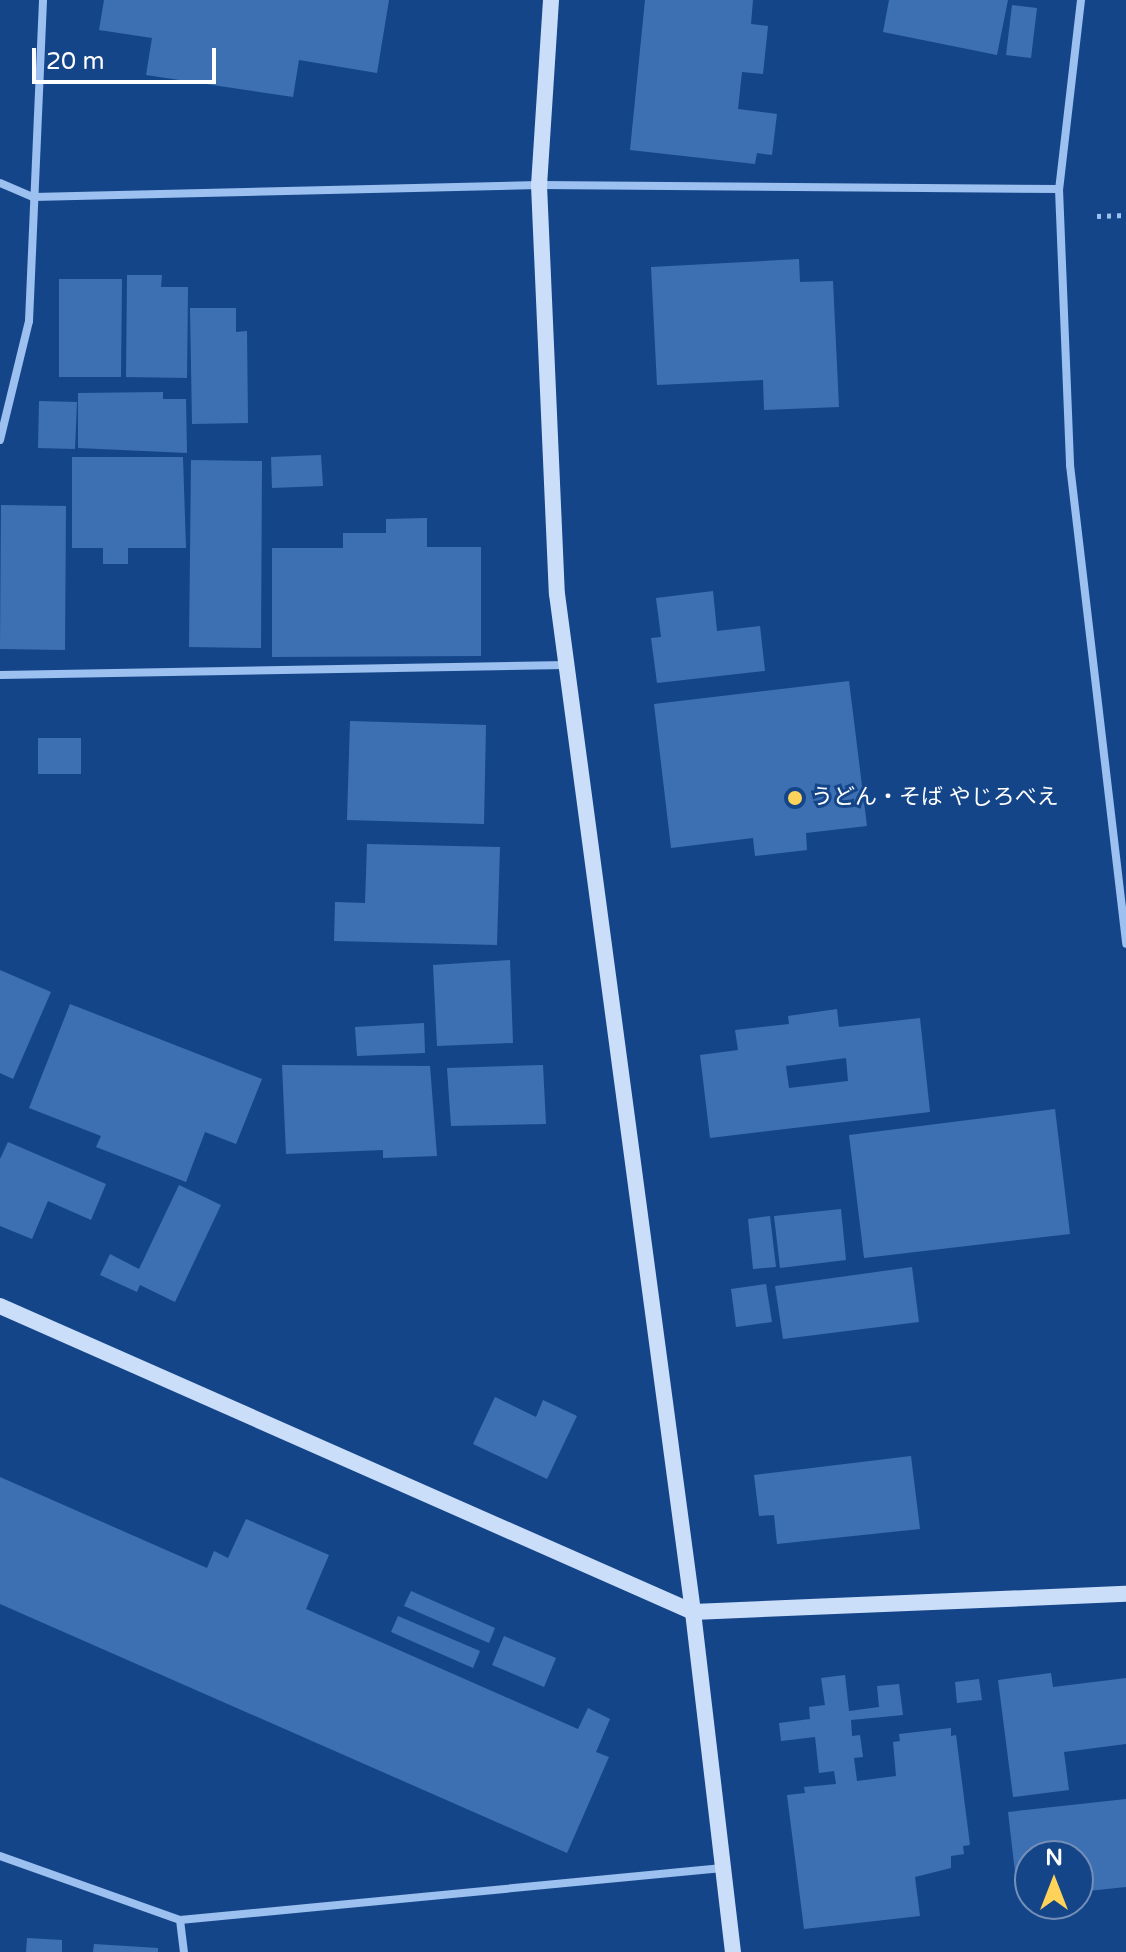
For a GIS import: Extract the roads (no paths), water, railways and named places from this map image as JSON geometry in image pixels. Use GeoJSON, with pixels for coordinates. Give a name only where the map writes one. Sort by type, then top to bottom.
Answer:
{"type":"FeatureCollection","features":[{"type":"Feature","properties":{"kind":"street"},"geometry":{"type":"LineString","coordinates":[[0,440],[29,321],[43,0]]}},
{"type":"Feature","properties":{"kind":"street"},"geometry":{"type":"LineString","coordinates":[[551,0],[539,185],[557,594],[693,1612],[733,1952]]}},
{"type":"Feature","properties":{"kind":"street"},"geometry":{"type":"LineString","coordinates":[[1081,0],[1059,189],[1070,465],[1126,944]]}},
{"type":"Feature","properties":{"kind":"street"},"geometry":{"type":"LineString","coordinates":[[0,183],[33,197],[539,185],[1059,189]]}},
{"type":"Feature","properties":{"kind":"street"},"geometry":{"type":"LineString","coordinates":[[0,675],[566,665]]}},
{"type":"Feature","properties":{"kind":"street"},"geometry":{"type":"LineString","coordinates":[[0,1306],[693,1612],[1126,1594]]}},
{"type":"Feature","properties":{"kind":"street"},"geometry":{"type":"LineString","coordinates":[[0,1856],[180,1920],[723,1868]]}},
{"type":"Feature","properties":{"kind":"street"},"geometry":{"type":"LineString","coordinates":[[180,1920],[184,1952]]}},
{"type":"Feature","properties":{"kind":"place","name":"うどん・そば やじろべえ"},"geometry":{"type":"Point","coordinates":[795,798]}}]}
